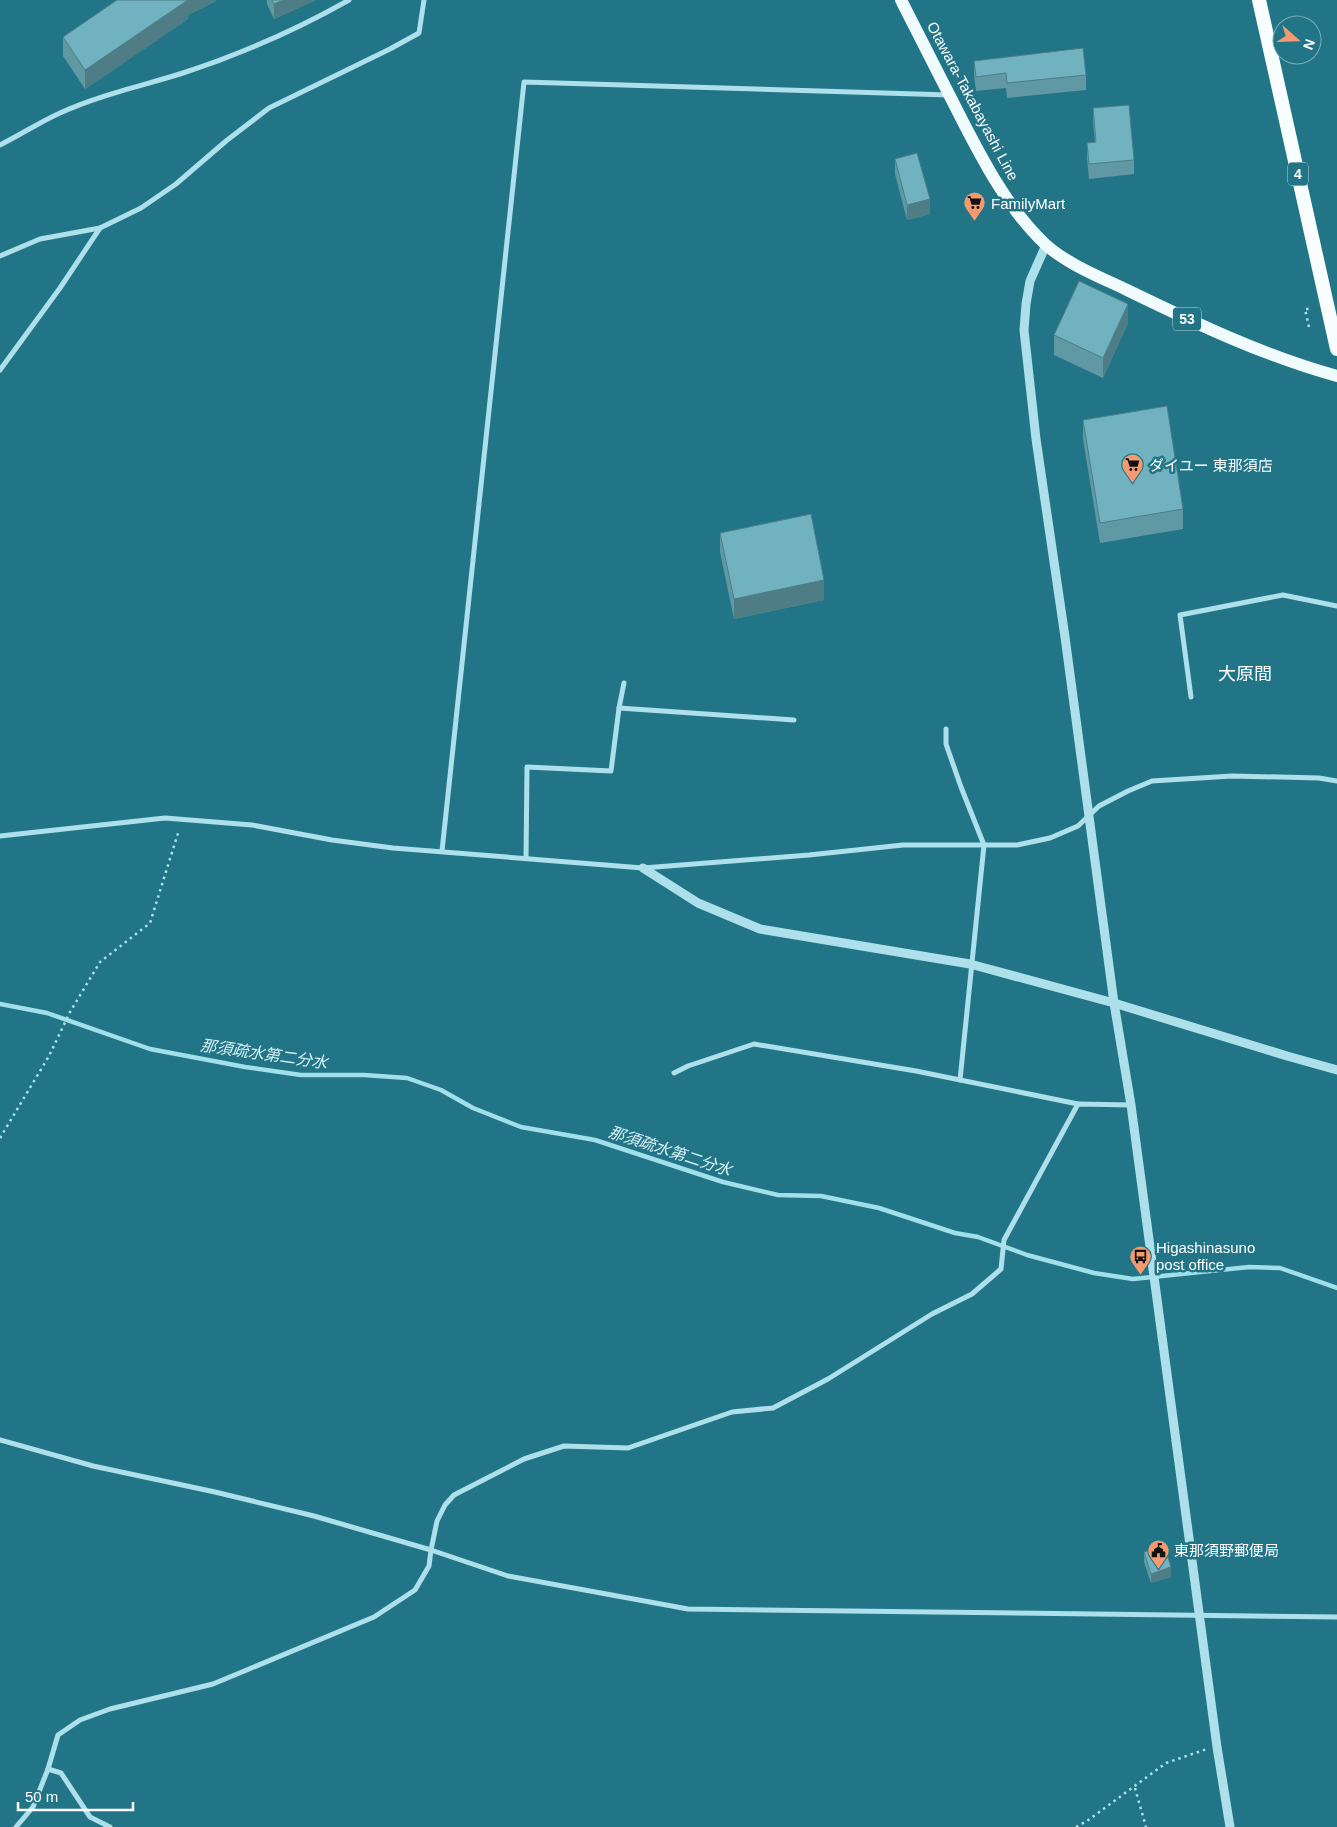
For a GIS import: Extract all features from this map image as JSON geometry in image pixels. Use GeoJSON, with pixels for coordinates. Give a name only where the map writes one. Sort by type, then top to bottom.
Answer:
{"type":"FeatureCollection","features":[{"type":"Feature","properties":{"kind":"highway","name":"4"},"geometry":{"type":"LineString","coordinates":[[1259,0],[1337,349]]}},
{"type":"Feature","properties":{"kind":"main road","name":"Otawara-Takabayashi Line"},"geometry":{"type":"LineString","coordinates":[[901,0],[974,143],[1015,209],[1046,245],[1100,278],[1214,332],[1310,368],[1337,376]]}},
{"type":"Feature","properties":{"kind":"street"},"geometry":{"type":"LineString","coordinates":[[0,145],[60,112],[121,91],[182,74],[244,52],[308,23],[350,0]]}},
{"type":"Feature","properties":{"kind":"street"},"geometry":{"type":"LineString","coordinates":[[0,256],[40,240],[100,228],[140,208],[176,184],[226,141],[270,108],[419,33],[424,0]]}},
{"type":"Feature","properties":{"kind":"street"},"geometry":{"type":"LineString","coordinates":[[442,851],[524,82],[949,95]]}},
{"type":"Feature","properties":{"kind":"street"},"geometry":{"type":"LineString","coordinates":[[0,370],[60,288],[100,228]]}},
{"type":"Feature","properties":{"kind":"street"},"geometry":{"type":"LineString","coordinates":[[1046,245],[1030,281],[1024,330],[1036,439],[1067,647],[1088,815],[1114,1003],[1131,1105],[1217,1747],[1230,1827]]}},
{"type":"Feature","properties":{"kind":"street"},"geometry":{"type":"LineString","coordinates":[[1191,698],[1180,615],[1283,595],[1337,606]]}},
{"type":"Feature","properties":{"kind":"street"},"geometry":{"type":"LineString","coordinates":[[526,858],[527,766],[611,771],[624,683]]}},
{"type":"Feature","properties":{"kind":"street"},"geometry":{"type":"LineString","coordinates":[[619,708],[794,720]]}},
{"type":"Feature","properties":{"kind":"street"},"geometry":{"type":"LineString","coordinates":[[946,729],[946,744],[984,845],[970,964],[960,1080]]}},
{"type":"Feature","properties":{"kind":"street"},"geometry":{"type":"LineString","coordinates":[[0,836],[165,818],[252,825],[332,840],[393,848],[643,868],[809,855],[903,845],[1018,845],[1050,838],[1078,826],[1088,815],[1106,802],[1152,781],[1232,776],[1337,780]]}},
{"type":"Feature","properties":{"kind":"street"},"geometry":{"type":"LineString","coordinates":[[643,868],[698,903],[760,929],[970,964],[1114,1003],[1337,1070]]}},
{"type":"Feature","properties":{"kind":"street"},"geometry":{"type":"LineString","coordinates":[[674,1073],[688,1066],[754,1044],[960,1080],[1078,1104],[1131,1105]]}},
{"type":"Feature","properties":{"kind":"street"},"geometry":{"type":"LineString","coordinates":[[16,1827],[33,1807],[48,1769],[58,1735],[80,1720],[110,1709],[213,1684],[374,1617],[415,1590],[429,1566],[437,1521],[445,1505],[454,1495],[524,1459],[564,1446],[628,1448],[732,1412],[773,1408],[828,1379],[932,1314],[972,1294],[1002,1269],[1004,1240],[1078,1104]]}},
{"type":"Feature","properties":{"kind":"street"},"geometry":{"type":"LineString","coordinates":[[0,1440],[93,1466],[215,1492],[314,1516],[431,1550],[508,1576],[688,1609],[1337,1617]]}},
{"type":"Feature","properties":{"kind":"street"},"geometry":{"type":"LineString","coordinates":[[48,1769],[61,1773],[90,1817],[110,1827]]}},
{"type":"Feature","properties":{"kind":"path"},"geometry":{"type":"LineString","coordinates":[[1309,328],[1304,309],[1311,308],[1313,314]]}},
{"type":"Feature","properties":{"kind":"path"},"geometry":{"type":"LineString","coordinates":[[0,1138],[49,1056],[70,1012],[100,962],[150,923],[183,820]]}},
{"type":"Feature","properties":{"kind":"path"},"geometry":{"type":"LineString","coordinates":[[1076,1827],[1166,1763],[1217,1747]]}},
{"type":"Feature","properties":{"kind":"path"},"geometry":{"type":"LineString","coordinates":[[1134,1787],[1146,1827]]}},
{"type":"Feature","properties":{"kind":"building"},"geometry":{"type":"Polygon","coordinates":[[[117,0],[188,0],[85,70],[63,37],[117,0]]]}},
{"type":"Feature","properties":{"kind":"building"},"geometry":{"type":"Polygon","coordinates":[[[272,0],[284,0],[274,4],[272,0]]]}},
{"type":"Feature","properties":{"kind":"building"},"geometry":{"type":"Polygon","coordinates":[[[1083,48],[1086,75],[1007,83],[1006,73],[976,77],[974,61],[1083,48]]]}},
{"type":"Feature","properties":{"kind":"building"},"geometry":{"type":"Polygon","coordinates":[[[1129,105],[1134,160],[1089,164],[1087,143],[1096,142],[1093,108],[1129,105]]]}},
{"type":"Feature","properties":{"kind":"building"},"geometry":{"type":"Polygon","coordinates":[[[917,153],[930,199],[907,205],[895,159],[917,153]]]}},
{"type":"Feature","properties":{"kind":"building"},"geometry":{"type":"Polygon","coordinates":[[[1079,281],[1128,304],[1103,358],[1054,335],[1079,281]]]}},
{"type":"Feature","properties":{"kind":"building","name":"ダイユー 東那須店"},"geometry":{"type":"Polygon","coordinates":[[[1167,406],[1183,509],[1100,523],[1083,420],[1167,406]]]}},
{"type":"Feature","properties":{"kind":"building"},"geometry":{"type":"Polygon","coordinates":[[[811,514],[824,580],[734,599],[720,533],[811,514]]]}},
{"type":"Feature","properties":{"kind":"building"},"geometry":{"type":"Polygon","coordinates":[[[1164,1545],[1171,1567],[1151,1574],[1144,1552],[1164,1545]]]}},
{"type":"Feature","properties":{"kind":"waterway","name":"那須疏水第二分水"},"geometry":{"type":"LineString","coordinates":[[0,1004],[47,1013],[150,1049],[245,1067],[301,1075],[364,1075],[407,1078],[441,1090],[473,1108],[521,1127],[595,1140],[723,1182],[778,1195],[821,1196],[879,1208],[955,1233],[978,1237],[1027,1255],[1094,1273],[1133,1279],[1249,1267],[1280,1268],[1337,1288]]}},
{"type":"Feature","properties":{"kind":"place","name":"FamilyMart"},"geometry":{"type":"Point","coordinates":[975,222]}},
{"type":"Feature","properties":{"kind":"place","name":"ダイユー 東那須店"},"geometry":{"type":"Point","coordinates":[1133,484]}},
{"type":"Feature","properties":{"kind":"place","name":"Higashinasuno post office"},"geometry":{"type":"Point","coordinates":[1140,1275]}},
{"type":"Feature","properties":{"kind":"place","name":"東那須野郵便局"},"geometry":{"type":"Point","coordinates":[1158,1569]}},
{"type":"Feature","properties":{"kind":"district","name":"大原間"},"geometry":{"type":"Point","coordinates":[1245,674]}}]}
